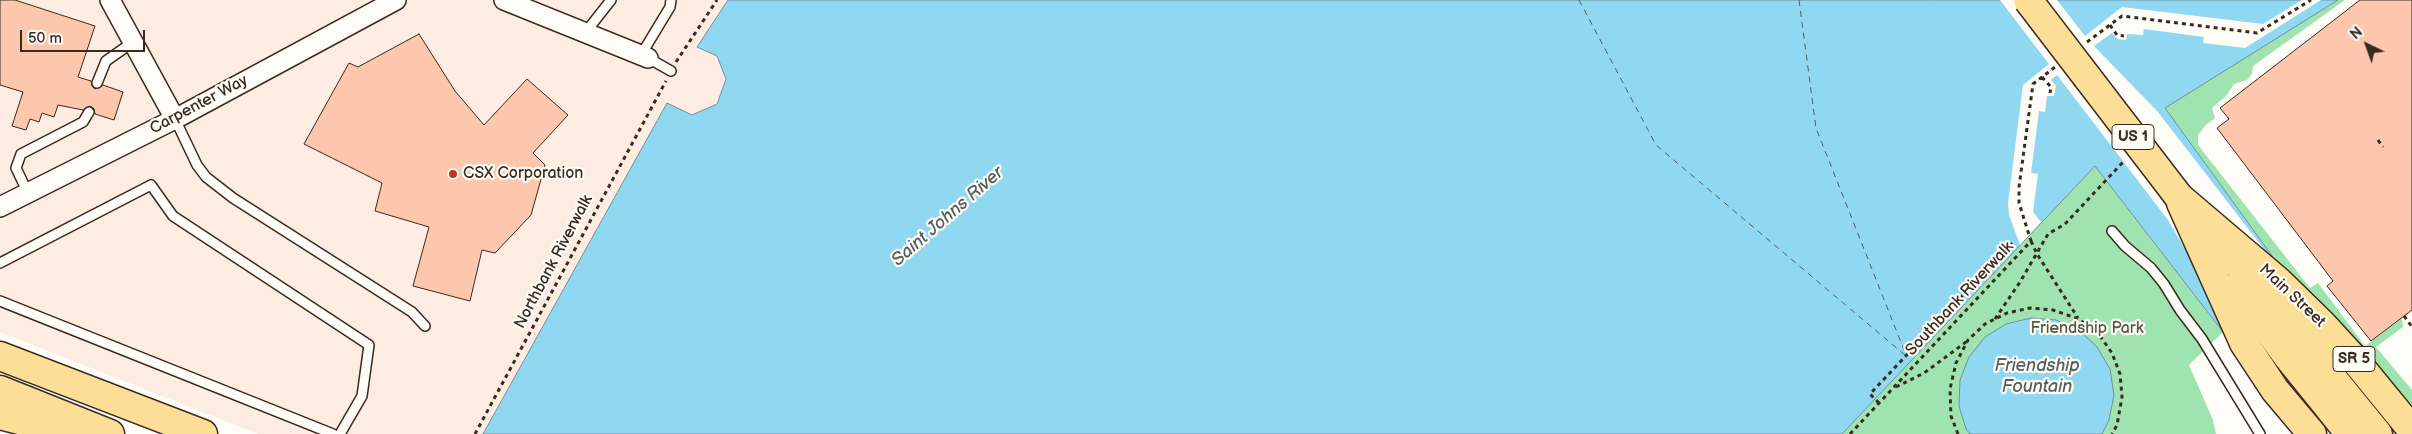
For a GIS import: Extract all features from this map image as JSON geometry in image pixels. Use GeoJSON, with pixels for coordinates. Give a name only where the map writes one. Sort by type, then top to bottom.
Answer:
{"type":"FeatureCollection","features":[{"type":"Feature","properties":{"kind":"main road","name":"Main Street"},"geometry":{"type":"LineString","coordinates":[[2028,0],[2265,313],[2347,350],[2412,430]]}},
{"type":"Feature","properties":{"kind":"main road","name":"US 1"},"geometry":{"type":"LineString","coordinates":[[2179,197],[2265,313],[2350,434]]}},
{"type":"Feature","properties":{"kind":"main road","name":"Main Street"},"geometry":{"type":"LineString","coordinates":[[2265,313],[2263,373],[2312,434]]}},
{"type":"Feature","properties":{"kind":"main road","name":"US 1"},"geometry":{"type":"LineString","coordinates":[[2265,313],[2378,434]]}},
{"type":"Feature","properties":{"kind":"main road"},"geometry":{"type":"LineString","coordinates":[[0,356],[203,434]]}},
{"type":"Feature","properties":{"kind":"main road"},"geometry":{"type":"LineString","coordinates":[[0,390],[110,434]]}},
{"type":"Feature","properties":{"kind":"main road"},"geometry":{"type":"LineString","coordinates":[[0,415],[74,434]]}},
{"type":"Feature","properties":{"kind":"street"},"geometry":{"type":"LineString","coordinates":[[110,0],[175,119]]}},
{"type":"Feature","properties":{"kind":"street","name":"Carpenter Way"},"geometry":{"type":"LineString","coordinates":[[0,207],[175,119],[396,0]]}},
{"type":"Feature","properties":{"kind":"street"},"geometry":{"type":"LineString","coordinates":[[504,0],[644,57]]}},
{"type":"Feature","properties":{"kind":"lane"},"geometry":{"type":"LineString","coordinates":[[586,33],[611,0]]}},
{"type":"Feature","properties":{"kind":"lane"},"geometry":{"type":"LineString","coordinates":[[671,0],[670,7],[644,57],[671,71]]}},
{"type":"Feature","properties":{"kind":"lane"},"geometry":{"type":"LineString","coordinates":[[97,83],[106,61],[133,42]]}},
{"type":"Feature","properties":{"kind":"lane"},"geometry":{"type":"LineString","coordinates":[[28,193],[16,168],[21,154],[83,122],[89,112]]}},
{"type":"Feature","properties":{"kind":"lane"},"geometry":{"type":"LineString","coordinates":[[175,119],[197,165],[206,176],[234,198],[412,312],[425,326]]}},
{"type":"Feature","properties":{"kind":"lane"},"geometry":{"type":"LineString","coordinates":[[0,263],[151,184],[173,216],[369,345],[362,396],[340,434]]}},
{"type":"Feature","properties":{"kind":"lane"},"geometry":{"type":"LineString","coordinates":[[2112,231],[2125,246],[2151,268],[2164,284],[2180,310],[2202,338],[2260,434]]}},
{"type":"Feature","properties":{"kind":"lane"},"geometry":{"type":"LineString","coordinates":[[0,301],[333,434]]}},
{"type":"Feature","properties":{"kind":"path","name":"Northbank Riverwalk"},"geometry":{"type":"LineString","coordinates":[[475,434],[671,71],[717,0]]}},
{"type":"Feature","properties":{"kind":"path"},"geometry":{"type":"LineString","coordinates":[[2080,48],[2122,16],[2258,33],[2311,0]]}},
{"type":"Feature","properties":{"kind":"path"},"geometry":{"type":"LineString","coordinates":[[2110,25],[2117,34],[2124,36]]}},
{"type":"Feature","properties":{"kind":"path","name":"Southbank Riverwalk"},"geometry":{"type":"LineString","coordinates":[[1850,434],[2031,241],[2019,203],[2019,187],[2033,84],[2057,65]]}},
{"type":"Feature","properties":{"kind":"path"},"geometry":{"type":"LineString","coordinates":[[2042,76],[2051,88],[2050,93]]}},
{"type":"Feature","properties":{"kind":"path"},"geometry":{"type":"LineString","coordinates":[[2378,140],[2383,146]]}},
{"type":"Feature","properties":{"kind":"path"},"geometry":{"type":"LineString","coordinates":[[1994,319],[2048,234],[2065,224],[2126,159]]}},
{"type":"Feature","properties":{"kind":"path"},"geometry":{"type":"LineString","coordinates":[[2031,241],[2037,254],[2079,319],[2100,336],[2112,354],[2120,374],[2122,397],[2117,425],[2112,434]]}},
{"type":"Feature","properties":{"kind":"path"},"geometry":{"type":"LineString","coordinates":[[1879,403],[1870,394],[2013,242]]}},
{"type":"Feature","properties":{"kind":"path"},"geometry":{"type":"LineString","coordinates":[[1892,389],[1924,373],[1968,340],[1985,324],[2007,313],[2030,308],[2053,310],[2079,319]]}},
{"type":"Feature","properties":{"kind":"path"},"geometry":{"type":"LineString","coordinates":[[2404,316],[2412,327]]}},
{"type":"Feature","properties":{"kind":"path"},"geometry":{"type":"LineString","coordinates":[[1957,433],[1951,416],[1950,389],[1956,363],[1968,340]]}},
{"type":"Feature","properties":{"kind":"shaded area"},"geometry":{"type":"Polygon","coordinates":[[[0,0],[728,0],[697,47],[717,56],[726,79],[716,104],[692,115],[667,103],[483,434],[258,434],[0,332],[0,0]]]}},
{"type":"Feature","properties":{"kind":"green space"},"geometry":{"type":"Polygon","coordinates":[[[2338,0],[2345,0],[2253,66],[2252,74],[2247,80],[2234,84],[2226,96],[2212,108],[2215,118],[2198,135],[2198,145],[2310,288],[2318,283],[2365,346],[2402,318],[2403,327],[2376,347],[2412,390],[2412,408],[2365,351],[2288,278],[2164,108],[2338,0]]]}},
{"type":"Feature","properties":{"kind":"green space","name":"Friendship Park"},"geometry":{"type":"Polygon","coordinates":[[[2095,166],[2223,332],[2189,365],[2213,420],[2216,434],[1842,434],[2095,166]]]}},
{"type":"Feature","properties":{"kind":"water","name":"Saint Johns River"},"geometry":{"type":"Polygon","coordinates":[[[728,0],[2338,0],[2165,108],[2288,278],[2223,332],[2095,166],[1842,434],[483,434],[667,103],[692,115],[717,104],[726,79],[717,56],[697,47],[728,0]]]}},
{"type":"Feature","properties":{"kind":"water","name":"Friendship Fountain"},"geometry":{"type":"Polygon","coordinates":[[[2031,318],[2056,320],[2079,330],[2097,347],[2110,369],[2114,395],[2109,420],[2102,434],[1970,434],[1966,429],[1959,406],[1960,380],[1969,357],[1985,337],[2006,324],[2031,318]]]}},
{"type":"Feature","properties":{"kind":"pier"},"geometry":{"type":"Polygon","coordinates":[[[2000,0],[2057,0],[2085,36],[2122,7],[2263,24],[2302,0],[2321,0],[2245,48],[2203,43],[2204,37],[2144,29],[2143,35],[2127,34],[2126,40],[2117,39],[2112,33],[2094,46],[2158,112],[2270,257],[2226,333],[2195,266],[2168,220],[2057,75],[2051,80],[2056,86],[2054,96],[2047,96],[2045,112],[2039,111],[2031,173],[2038,174],[2033,212],[2041,222],[2020,245],[2009,215],[2008,203],[2023,85],[2049,64],[2000,0]]]}},
{"type":"Feature","properties":{"kind":"building"},"geometry":{"type":"Polygon","coordinates":[[[0,0],[15,0],[95,26],[78,77],[91,81],[95,89],[103,85],[123,92],[114,120],[95,114],[94,109],[90,106],[83,110],[58,105],[54,117],[42,113],[39,122],[30,119],[26,130],[12,126],[23,92],[0,85],[0,0]]]}},
{"type":"Feature","properties":{"kind":"building"},"geometry":{"type":"Polygon","coordinates":[[[2360,0],[2412,0],[2412,310],[2371,341],[2327,286],[2333,281],[2217,128],[2229,119],[2220,108],[2360,0]]]}},
{"type":"Feature","properties":{"kind":"building","name":"CSX Corporation"},"geometry":{"type":"Polygon","coordinates":[[[419,34],[455,91],[484,125],[527,79],[568,115],[533,153],[545,165],[531,215],[495,253],[482,250],[470,301],[413,286],[429,227],[375,211],[382,183],[304,144],[349,63],[358,67],[419,34]]]}},
{"type":"Feature","properties":{"kind":"ferry route"},"geometry":{"type":"LineString","coordinates":[[1579,0],[1656,145],[1906,356]]}},
{"type":"Feature","properties":{"kind":"ferry route"},"geometry":{"type":"LineString","coordinates":[[1799,0],[1816,128],[1906,355]]}},
{"type":"Feature","properties":{"kind":"place","name":"CSX Corporation"},"geometry":{"type":"Point","coordinates":[453,174]}}]}
